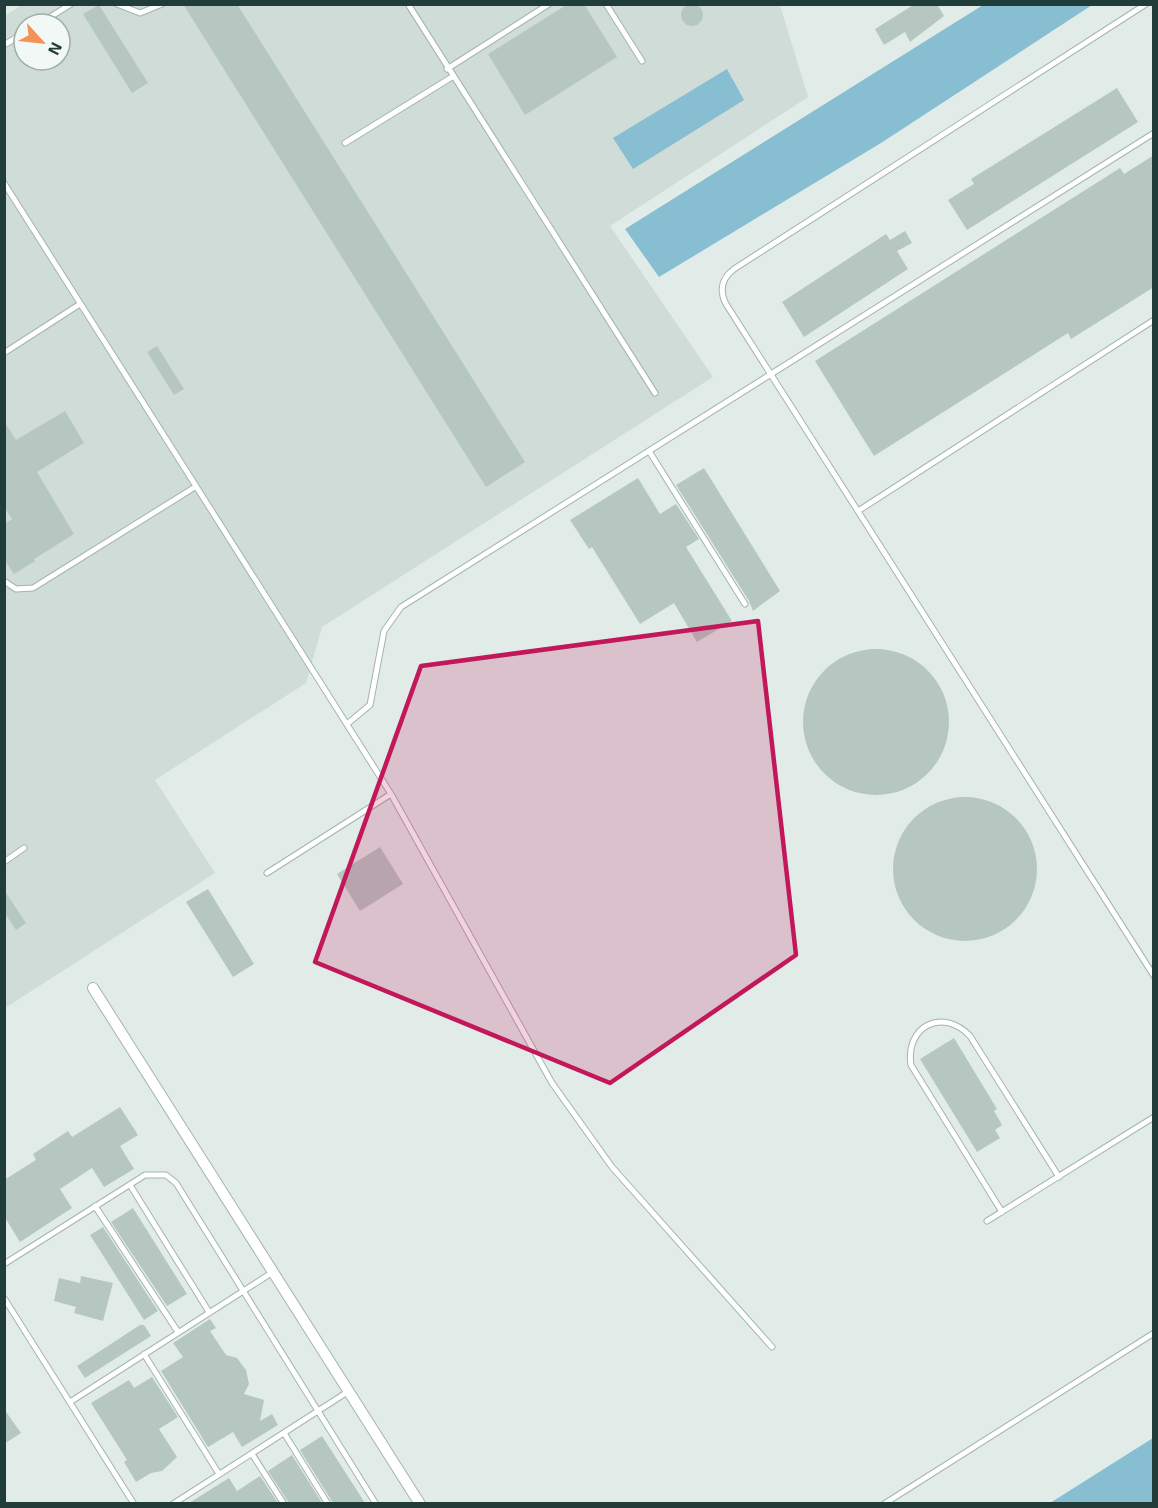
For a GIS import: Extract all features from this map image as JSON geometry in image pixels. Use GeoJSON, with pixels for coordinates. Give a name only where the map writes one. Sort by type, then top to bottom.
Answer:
{"type":"FeatureCollection","features":[{"type":"Feature","properties":{"kind":"street"},"geometry":{"type":"LineString","coordinates":[[93,988],[275,1271],[420,1503]]}},
{"type":"Feature","properties":{"kind":"lane"},"geometry":{"type":"LineString","coordinates":[[58,12],[71,4]]}},
{"type":"Feature","properties":{"kind":"lane"},"geometry":{"type":"LineString","coordinates":[[117,4],[140,13],[162,4]]}},
{"type":"Feature","properties":{"kind":"lane"},"geometry":{"type":"LineString","coordinates":[[408,4],[452,77],[655,393]]}},
{"type":"Feature","properties":{"kind":"lane"},"geometry":{"type":"LineString","coordinates":[[447,69],[549,4]]}},
{"type":"Feature","properties":{"kind":"lane"},"geometry":{"type":"LineString","coordinates":[[606,4],[642,61]]}},
{"type":"Feature","properties":{"kind":"lane"},"geometry":{"type":"LineString","coordinates":[[1146,4],[729,273],[723,285],[723,298],[1154,976]]}},
{"type":"Feature","properties":{"kind":"lane"},"geometry":{"type":"LineString","coordinates":[[345,143],[452,77]]}},
{"type":"Feature","properties":{"kind":"lane"},"geometry":{"type":"LineString","coordinates":[[347,724],[370,705],[381,640],[388,622],[401,607],[1154,133]]}},
{"type":"Feature","properties":{"kind":"lane"},"geometry":{"type":"LineString","coordinates":[[4,183],[392,794],[534,1054],[571,1112],[635,1194],[772,1347]]}},
{"type":"Feature","properties":{"kind":"lane"},"geometry":{"type":"LineString","coordinates":[[4,353],[80,304]]}},
{"type":"Feature","properties":{"kind":"lane"},"geometry":{"type":"LineString","coordinates":[[858,511],[1154,320]]}},
{"type":"Feature","properties":{"kind":"lane"},"geometry":{"type":"LineString","coordinates":[[649,451],[745,604]]}},
{"type":"Feature","properties":{"kind":"lane"},"geometry":{"type":"LineString","coordinates":[[4,581],[15,589],[33,588],[195,487]]}},
{"type":"Feature","properties":{"kind":"lane"},"geometry":{"type":"LineString","coordinates":[[267,873],[392,794]]}},
{"type":"Feature","properties":{"kind":"lane"},"geometry":{"type":"LineString","coordinates":[[4,862],[24,848]]}},
{"type":"Feature","properties":{"kind":"lane"},"geometry":{"type":"LineString","coordinates":[[1002,1212],[911,1065],[911,1044],[923,1027],[943,1021],[963,1028],[1059,1177]]}},
{"type":"Feature","properties":{"kind":"lane"},"geometry":{"type":"LineString","coordinates":[[987,1221],[1154,1117]]}},
{"type":"Feature","properties":{"kind":"lane"},"geometry":{"type":"LineString","coordinates":[[4,1264],[145,1175],[156,1173],[166,1175],[176,1183],[376,1503]]}},
{"type":"Feature","properties":{"kind":"lane"},"geometry":{"type":"LineString","coordinates":[[130,1185],[209,1312]]}},
{"type":"Feature","properties":{"kind":"lane"},"geometry":{"type":"LineString","coordinates":[[95,1206],[178,1332]]}},
{"type":"Feature","properties":{"kind":"lane"},"geometry":{"type":"LineString","coordinates":[[70,1402],[275,1271]]}},
{"type":"Feature","properties":{"kind":"lane"},"geometry":{"type":"LineString","coordinates":[[4,1298],[134,1503]]}},
{"type":"Feature","properties":{"kind":"lane"},"geometry":{"type":"LineString","coordinates":[[884,1503],[1154,1333]]}},
{"type":"Feature","properties":{"kind":"lane"},"geometry":{"type":"LineString","coordinates":[[144,1354],[219,1474]]}},
{"type":"Feature","properties":{"kind":"lane"},"geometry":{"type":"LineString","coordinates":[[173,1503],[349,1390]]}},
{"type":"Feature","properties":{"kind":"lane"},"geometry":{"type":"LineString","coordinates":[[284,1433],[328,1503]]}},
{"type":"Feature","properties":{"kind":"lane"},"geometry":{"type":"LineString","coordinates":[[252,1454],[284,1503]]}},
{"type":"Feature","properties":{"kind":"highlighted area"},"geometry":{"type":"Polygon","coordinates":[[[758,621],[796,955],[610,1083],[315,962],[421,666],[758,621]]]}},
{"type":"Feature","properties":{"kind":"shaded area"},"geometry":{"type":"Polygon","coordinates":[[[23,4],[780,5],[808,97],[610,226],[713,377],[322,627],[306,683],[155,780],[215,873],[5,1008],[5,16],[23,4]]]}},
{"type":"Feature","properties":{"kind":"water"},"geometry":{"type":"Polygon","coordinates":[[[983,5],[1092,5],[881,143],[659,277],[625,229],[983,5]]]}},
{"type":"Feature","properties":{"kind":"water"},"geometry":{"type":"Polygon","coordinates":[[[727,69],[744,100],[633,169],[613,138],[727,69]]]}},
{"type":"Feature","properties":{"kind":"water"},"geometry":{"type":"Polygon","coordinates":[[[1153,1438],[1153,1503],[1050,1503],[1153,1438]]]}},
{"type":"Feature","properties":{"kind":"building"},"geometry":{"type":"Polygon","coordinates":[[[183,4],[237,4],[525,462],[486,487],[183,4]]]}},
{"type":"Feature","properties":{"kind":"building"},"geometry":{"type":"Polygon","coordinates":[[[568,4],[584,4],[617,57],[525,115],[488,54],[568,4]]]}},
{"type":"Feature","properties":{"kind":"building"},"geometry":{"type":"Polygon","coordinates":[[[692,4],[700,7],[703,15],[700,23],[692,26],[684,23],[681,15],[684,7],[692,4]]]}},
{"type":"Feature","properties":{"kind":"building"},"geometry":{"type":"Polygon","coordinates":[[[915,4],[937,4],[944,16],[910,42],[905,32],[884,45],[875,29],[915,4]]]}},
{"type":"Feature","properties":{"kind":"building"},"geometry":{"type":"Polygon","coordinates":[[[99,5],[148,83],[132,93],[83,14],[99,5]]]}},
{"type":"Feature","properties":{"kind":"building"},"geometry":{"type":"Polygon","coordinates":[[[1117,88],[1138,122],[967,230],[948,200],[974,184],[971,179],[1117,88]]]}},
{"type":"Feature","properties":{"kind":"building"},"geometry":{"type":"Polygon","coordinates":[[[1154,155],[1154,287],[1071,339],[1068,333],[874,456],[815,361],[1120,168],[1124,174],[1154,155]]]}},
{"type":"Feature","properties":{"kind":"building"},"geometry":{"type":"Polygon","coordinates":[[[905,231],[912,243],[897,251],[908,269],[804,337],[782,302],[886,234],[890,240],[905,231]]]}},
{"type":"Feature","properties":{"kind":"building"},"geometry":{"type":"Polygon","coordinates":[[[157,346],[184,389],[174,395],[147,352],[157,346]]]}},
{"type":"Feature","properties":{"kind":"building"},"geometry":{"type":"Polygon","coordinates":[[[65,411],[84,443],[37,472],[74,534],[14,574],[4,559],[4,524],[12,519],[4,507],[4,421],[16,440],[65,411]]]}},
{"type":"Feature","properties":{"kind":"building"},"geometry":{"type":"Polygon","coordinates":[[[704,468],[780,591],[753,611],[749,601],[676,485],[704,468]]]}},
{"type":"Feature","properties":{"kind":"building"},"geometry":{"type":"Polygon","coordinates":[[[638,478],[660,514],[676,504],[699,539],[686,547],[732,621],[697,642],[674,603],[640,624],[592,547],[589,549],[570,520],[638,478]]]}},
{"type":"Feature","properties":{"kind":"building"},"geometry":{"type":"Polygon","coordinates":[[[876,649],[904,655],[927,671],[943,694],[949,722],[943,750],[927,773],[904,789],[876,795],[848,789],[825,773],[809,750],[803,722],[809,694],[825,671],[848,655],[876,649]]]}},
{"type":"Feature","properties":{"kind":"building"},"geometry":{"type":"Polygon","coordinates":[[[965,797],[993,802],[1016,818],[1032,841],[1037,869],[1032,897],[1016,920],[993,936],[965,941],[937,936],[914,920],[898,897],[893,869],[898,841],[914,818],[937,802],[965,797]]]}},
{"type":"Feature","properties":{"kind":"building"},"geometry":{"type":"Polygon","coordinates":[[[380,847],[403,884],[360,911],[337,874],[380,847]]]}},
{"type":"Feature","properties":{"kind":"building"},"geometry":{"type":"Polygon","coordinates":[[[208,889],[254,964],[233,977],[186,902],[208,889]]]}},
{"type":"Feature","properties":{"kind":"building"},"geometry":{"type":"Polygon","coordinates":[[[4,890],[26,923],[16,930],[4,912],[4,890]]]}},
{"type":"Feature","properties":{"kind":"building"},"geometry":{"type":"Polygon","coordinates":[[[954,1038],[997,1109],[994,1111],[1002,1125],[995,1130],[1000,1138],[977,1152],[920,1059],[954,1038]]]}},
{"type":"Feature","properties":{"kind":"building"},"geometry":{"type":"Polygon","coordinates":[[[120,1107],[138,1135],[120,1146],[134,1169],[104,1187],[92,1168],[60,1189],[72,1208],[20,1242],[4,1216],[4,1180],[36,1160],[33,1154],[68,1131],[72,1137],[120,1107]]]}},
{"type":"Feature","properties":{"kind":"building"},"geometry":{"type":"Polygon","coordinates":[[[133,1208],[187,1294],[167,1306],[111,1222],[133,1208]]]}},
{"type":"Feature","properties":{"kind":"building"},"geometry":{"type":"Polygon","coordinates":[[[103,1227],[158,1311],[144,1320],[90,1235],[103,1227]]]}},
{"type":"Feature","properties":{"kind":"building"},"geometry":{"type":"Polygon","coordinates":[[[81,1276],[113,1283],[103,1321],[74,1313],[76,1307],[54,1301],[59,1278],[80,1283],[81,1276]]]}},
{"type":"Feature","properties":{"kind":"building"},"geometry":{"type":"Polygon","coordinates":[[[210,1319],[216,1328],[210,1331],[226,1355],[237,1358],[246,1370],[249,1384],[244,1394],[264,1400],[260,1421],[272,1414],[278,1425],[242,1447],[233,1432],[208,1447],[161,1371],[183,1357],[173,1343],[210,1319]]]}},
{"type":"Feature","properties":{"kind":"building"},"geometry":{"type":"Polygon","coordinates":[[[140,1325],[144,1325],[151,1336],[85,1378],[77,1366],[140,1325]]]}},
{"type":"Feature","properties":{"kind":"building"},"geometry":{"type":"Polygon","coordinates":[[[152,1377],[178,1417],[159,1429],[177,1457],[162,1471],[151,1473],[136,1482],[124,1462],[127,1460],[91,1403],[129,1380],[134,1388],[152,1377]]]}},
{"type":"Feature","properties":{"kind":"building"},"geometry":{"type":"Polygon","coordinates":[[[4,1409],[21,1433],[4,1444],[4,1409]]]}},
{"type":"Feature","properties":{"kind":"building"},"geometry":{"type":"Polygon","coordinates":[[[322,1436],[365,1503],[333,1503],[300,1450],[322,1436]]]}},
{"type":"Feature","properties":{"kind":"building"},"geometry":{"type":"Polygon","coordinates":[[[292,1455],[322,1503],[289,1503],[268,1471],[292,1455]]]}},
{"type":"Feature","properties":{"kind":"building"},"geometry":{"type":"Polygon","coordinates":[[[260,1476],[278,1503],[189,1503],[229,1478],[237,1491],[260,1476]]]}}]}
